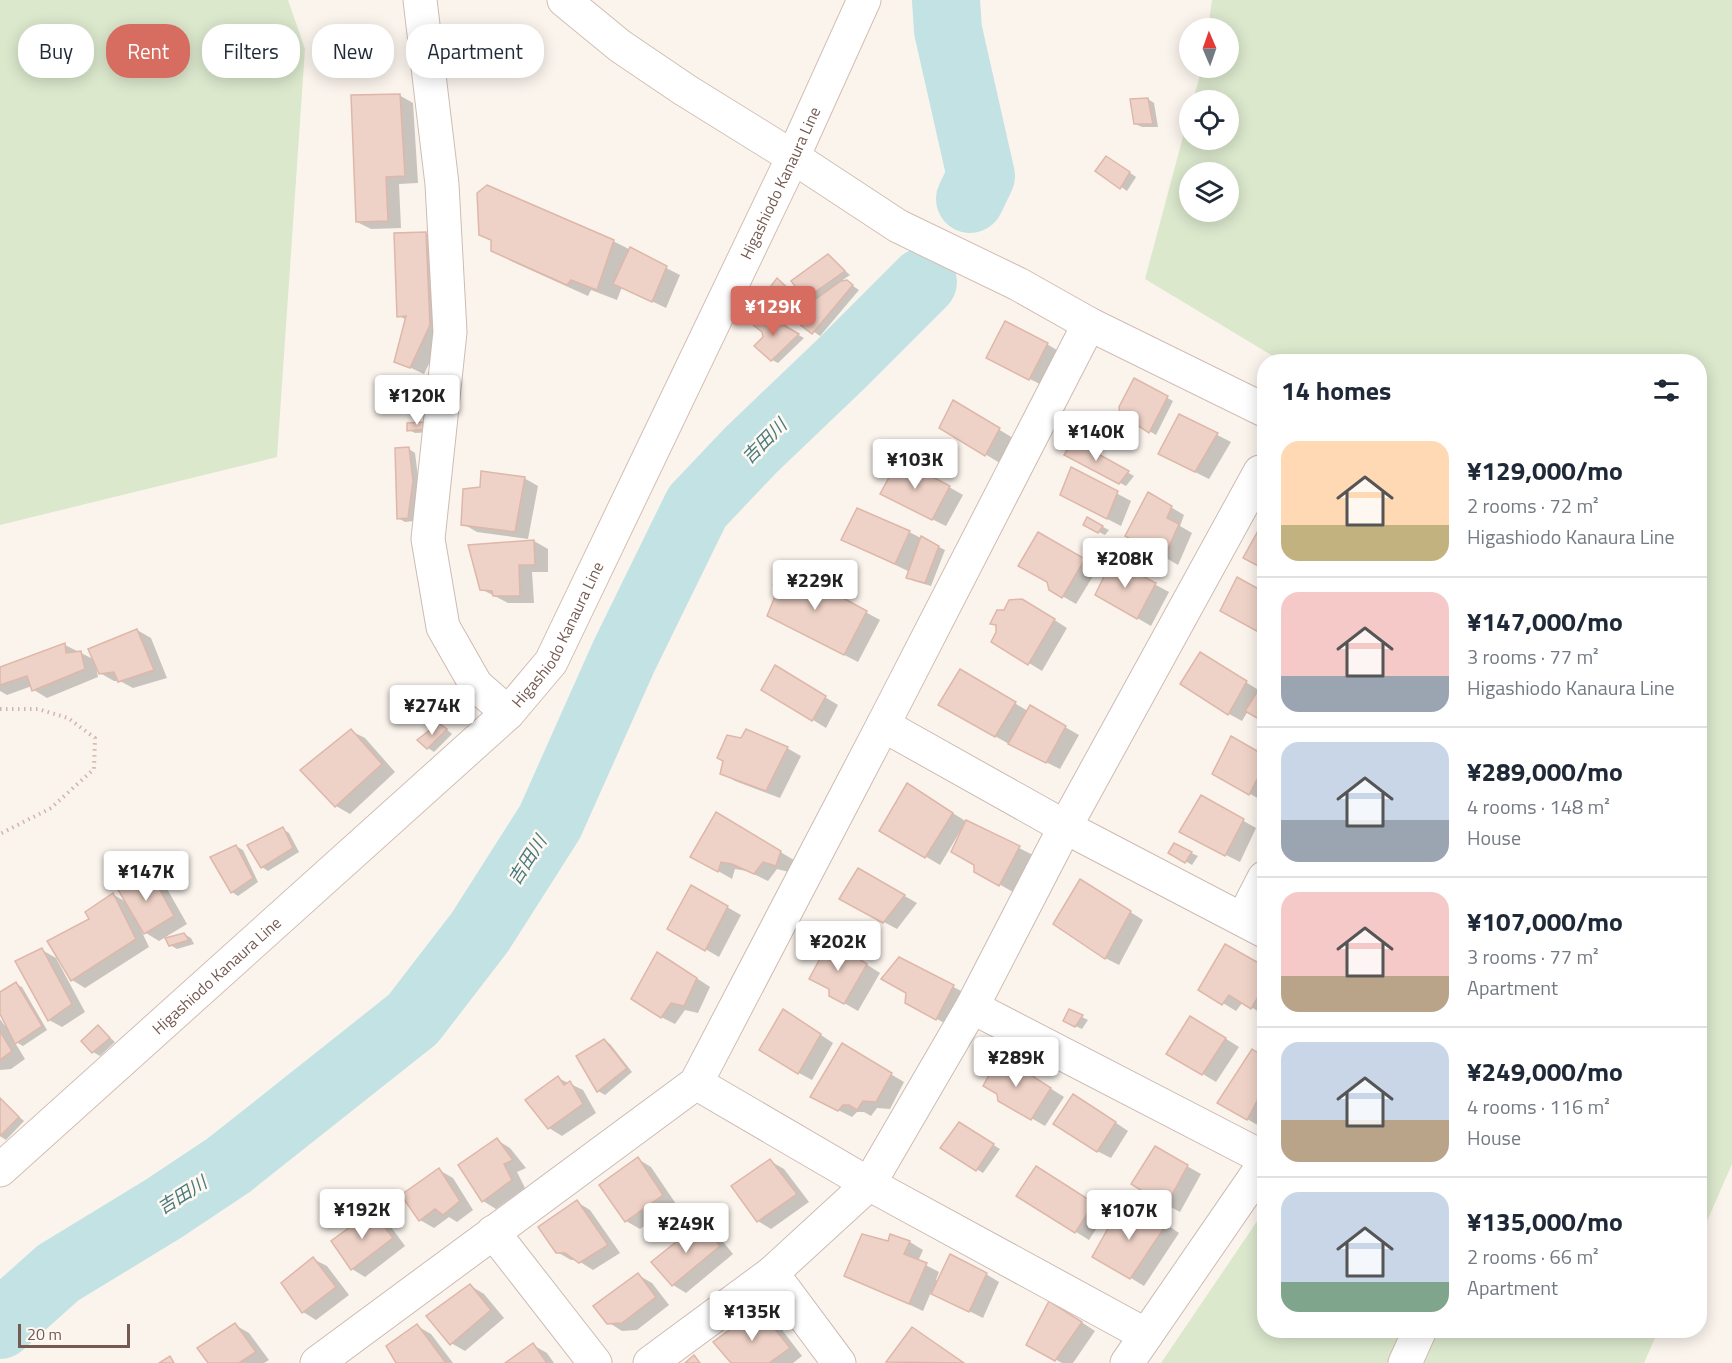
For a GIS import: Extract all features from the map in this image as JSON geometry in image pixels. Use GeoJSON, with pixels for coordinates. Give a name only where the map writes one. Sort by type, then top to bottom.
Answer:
{"type":"FeatureCollection","features":[{"type":"Feature","properties":{"kind":"street"},"geometry":{"type":"LineString","coordinates":[[420,0],[442,184],[450,332],[428,538],[443,627],[476,685],[508,713]]}},
{"type":"Feature","properties":{"kind":"street"},"geometry":{"type":"LineString","coordinates":[[564,0],[620,46],[685,90],[794,157],[898,226],[1018,284],[1089,324],[1257,407]]}},
{"type":"Feature","properties":{"kind":"street","name":"Higashiodo Kanaura Line"},"geometry":{"type":"LineString","coordinates":[[0,1170],[508,713],[551,662],[794,157],[864,0]]}},
{"type":"Feature","properties":{"kind":"street"},"geometry":{"type":"LineString","coordinates":[[317,1363],[696,1083],[1089,324]]}},
{"type":"Feature","properties":{"kind":"street"},"geometry":{"type":"LineString","coordinates":[[650,1363],[772,1273],[869,1184],[972,1007],[1065,827],[1257,477]]}},
{"type":"Feature","properties":{"kind":"street"},"geometry":{"type":"LineString","coordinates":[[883,725],[1065,827],[1254,925]]}},
{"type":"Feature","properties":{"kind":"street"},"geometry":{"type":"LineString","coordinates":[[972,1007],[1257,1154]]}},
{"type":"Feature","properties":{"kind":"street"},"geometry":{"type":"LineString","coordinates":[[696,1083],[869,1184],[1146,1335]]}},
{"type":"Feature","properties":{"kind":"street"},"geometry":{"type":"LineString","coordinates":[[1127,1363],[1257,1174]]}},
{"type":"Feature","properties":{"kind":"street"},"geometry":{"type":"LineString","coordinates":[[493,1233],[596,1363]]}},
{"type":"Feature","properties":{"kind":"street"},"geometry":{"type":"LineString","coordinates":[[772,1273],[839,1363]]}},
{"type":"Feature","properties":{"kind":"street"},"geometry":{"type":"LineString","coordinates":[[1405,1363],[1416,1338]]}},
{"type":"Feature","properties":{"kind":"path"},"geometry":{"type":"LineString","coordinates":[[0,709],[38,709],[68,718],[95,738],[94,770],[51,808],[0,834]]}},
{"type":"Feature","properties":{"kind":"green space"},"geometry":{"type":"Polygon","coordinates":[[[0,0],[288,0],[296,24],[202,24],[202,78],[300,78],[300,35],[305,49],[277,457],[0,525],[0,0]]]}},
{"type":"Feature","properties":{"kind":"green space"},"geometry":{"type":"Polygon","coordinates":[[[1212,0],[1732,0],[1732,1164],[1707,1221],[1707,354],[1269,354],[1145,279],[1179,150],[1239,150],[1239,90],[1196,90],[1199,78],[1239,78],[1239,18],[1209,18],[1212,0]]]}},
{"type":"Feature","properties":{"kind":"green space"},"geometry":{"type":"Polygon","coordinates":[[[1257,1221],[1257,1338],[1655,1338],[1644,1363],[1161,1363],[1257,1221]]]}},
{"type":"Feature","properties":{"kind":"building"},"geometry":{"type":"Polygon","coordinates":[[[400,94],[405,176],[386,177],[388,221],[356,222],[351,95],[400,94]]]}},
{"type":"Feature","properties":{"kind":"building"},"geometry":{"type":"Polygon","coordinates":[[[1148,98],[1153,124],[1134,124],[1130,99],[1148,98]]]}},
{"type":"Feature","properties":{"kind":"building"},"geometry":{"type":"Polygon","coordinates":[[[1106,156],[1130,172],[1120,189],[1095,171],[1106,156]]]}},
{"type":"Feature","properties":{"kind":"building"},"geometry":{"type":"Polygon","coordinates":[[[487,185],[614,240],[597,290],[571,280],[567,285],[491,251],[491,240],[479,235],[477,193],[487,185]]]}},
{"type":"Feature","properties":{"kind":"building"},"geometry":{"type":"Polygon","coordinates":[[[426,232],[430,325],[410,368],[394,362],[406,316],[397,317],[394,233],[426,232]]]}},
{"type":"Feature","properties":{"kind":"building"},"geometry":{"type":"Polygon","coordinates":[[[630,247],[667,266],[652,302],[613,284],[630,247]]]}},
{"type":"Feature","properties":{"kind":"building"},"geometry":{"type":"Polygon","coordinates":[[[828,254],[845,271],[805,299],[791,281],[828,254]]]}},
{"type":"Feature","properties":{"kind":"building"},"geometry":{"type":"Polygon","coordinates":[[[777,278],[795,295],[779,311],[760,300],[777,278]]]}},
{"type":"Feature","properties":{"kind":"building"},"geometry":{"type":"Polygon","coordinates":[[[847,280],[853,285],[812,334],[798,323],[813,301],[841,281],[847,280]]]}},
{"type":"Feature","properties":{"kind":"building"},"geometry":{"type":"Polygon","coordinates":[[[763,313],[799,334],[771,361],[754,346],[763,337],[762,332],[753,325],[763,313]]]}},
{"type":"Feature","properties":{"kind":"building"},"geometry":{"type":"Polygon","coordinates":[[[1005,321],[1048,343],[1029,380],[986,358],[1005,321]]]}},
{"type":"Feature","properties":{"kind":"building"},"geometry":{"type":"Polygon","coordinates":[[[1134,378],[1168,396],[1149,433],[1120,414],[1119,407],[1134,378]]]}},
{"type":"Feature","properties":{"kind":"building"},"geometry":{"type":"Polygon","coordinates":[[[953,400],[1000,428],[985,456],[939,428],[953,400]]]}},
{"type":"Feature","properties":{"kind":"building"},"geometry":{"type":"Polygon","coordinates":[[[1179,414],[1218,433],[1195,472],[1158,454],[1179,414]]]}},
{"type":"Feature","properties":{"kind":"building"},"geometry":{"type":"Polygon","coordinates":[[[426,422],[427,429],[407,431],[407,423],[426,422]]]}},
{"type":"Feature","properties":{"kind":"building"},"geometry":{"type":"Polygon","coordinates":[[[1073,440],[1129,471],[1119,484],[1064,455],[1073,440]]]}},
{"type":"Feature","properties":{"kind":"building"},"geometry":{"type":"Polygon","coordinates":[[[409,447],[413,481],[408,518],[397,519],[395,448],[409,447]]]}},
{"type":"Feature","properties":{"kind":"building"},"geometry":{"type":"Polygon","coordinates":[[[899,459],[950,486],[932,520],[880,494],[899,459]]]}},
{"type":"Feature","properties":{"kind":"building"},"geometry":{"type":"Polygon","coordinates":[[[1071,467],[1118,491],[1107,519],[1060,495],[1071,467]]]}},
{"type":"Feature","properties":{"kind":"building"},"geometry":{"type":"Polygon","coordinates":[[[481,471],[525,477],[515,532],[461,525],[463,489],[480,487],[481,471]]]}},
{"type":"Feature","properties":{"kind":"building"},"geometry":{"type":"Polygon","coordinates":[[[1148,492],[1172,506],[1167,518],[1179,524],[1164,558],[1125,536],[1148,492]]]}},
{"type":"Feature","properties":{"kind":"building"},"geometry":{"type":"Polygon","coordinates":[[[857,508],[910,531],[895,564],[841,540],[857,508]]]}},
{"type":"Feature","properties":{"kind":"building"},"geometry":{"type":"Polygon","coordinates":[[[1087,517],[1103,526],[1098,533],[1083,525],[1087,517]]]}},
{"type":"Feature","properties":{"kind":"building"},"geometry":{"type":"Polygon","coordinates":[[[1038,532],[1085,559],[1062,598],[1049,590],[1047,582],[1018,566],[1038,532]]]}},
{"type":"Feature","properties":{"kind":"building"},"geometry":{"type":"Polygon","coordinates":[[[1257,533],[1257,565],[1243,558],[1257,533]]]}},
{"type":"Feature","properties":{"kind":"building"},"geometry":{"type":"Polygon","coordinates":[[[921,536],[939,546],[925,583],[906,578],[921,536]]]}},
{"type":"Feature","properties":{"kind":"building"},"geometry":{"type":"Polygon","coordinates":[[[534,540],[535,565],[519,565],[520,596],[493,596],[492,591],[480,590],[468,545],[534,540]]]}},
{"type":"Feature","properties":{"kind":"building"},"geometry":{"type":"Polygon","coordinates":[[[1112,560],[1156,583],[1137,619],[1095,595],[1112,560]]]}},
{"type":"Feature","properties":{"kind":"building"},"geometry":{"type":"Polygon","coordinates":[[[785,566],[867,611],[844,655],[767,616],[778,589],[773,585],[785,566]]]}},
{"type":"Feature","properties":{"kind":"building"},"geometry":{"type":"Polygon","coordinates":[[[1237,577],[1257,588],[1257,631],[1220,611],[1237,577]]]}},
{"type":"Feature","properties":{"kind":"building"},"geometry":{"type":"Polygon","coordinates":[[[1022,599],[1055,619],[1028,665],[991,642],[996,632],[996,625],[990,624],[997,610],[1004,610],[1009,600],[1022,599]]]}},
{"type":"Feature","properties":{"kind":"building"},"geometry":{"type":"Polygon","coordinates":[[[137,629],[154,670],[118,682],[114,672],[99,674],[88,649],[137,629]]]}},
{"type":"Feature","properties":{"kind":"building"},"geometry":{"type":"Polygon","coordinates":[[[65,643],[66,653],[81,651],[85,669],[32,691],[27,676],[0,685],[0,667],[65,643]]]}},
{"type":"Feature","properties":{"kind":"building"},"geometry":{"type":"Polygon","coordinates":[[[1200,652],[1247,681],[1228,715],[1180,684],[1200,652]]]}},
{"type":"Feature","properties":{"kind":"building"},"geometry":{"type":"Polygon","coordinates":[[[775,665],[826,696],[812,721],[761,690],[775,665]]]}},
{"type":"Feature","properties":{"kind":"building"},"geometry":{"type":"Polygon","coordinates":[[[960,669],[1016,702],[995,737],[938,705],[960,669]]]}},
{"type":"Feature","properties":{"kind":"building"},"geometry":{"type":"Polygon","coordinates":[[[1257,692],[1257,718],[1245,711],[1257,692]]]}},
{"type":"Feature","properties":{"kind":"building"},"geometry":{"type":"Polygon","coordinates":[[[1030,705],[1066,726],[1046,763],[1008,744],[1030,705]]]}},
{"type":"Feature","properties":{"kind":"building"},"geometry":{"type":"Polygon","coordinates":[[[439,723],[447,729],[427,749],[417,740],[439,723]]]}},
{"type":"Feature","properties":{"kind":"building"},"geometry":{"type":"Polygon","coordinates":[[[351,729],[382,764],[335,807],[300,770],[351,729]]]}},
{"type":"Feature","properties":{"kind":"building"},"geometry":{"type":"Polygon","coordinates":[[[746,729],[788,747],[766,791],[720,774],[723,761],[717,758],[727,735],[741,738],[746,729]]]}},
{"type":"Feature","properties":{"kind":"building"},"geometry":{"type":"Polygon","coordinates":[[[1231,736],[1257,751],[1257,780],[1249,795],[1212,774],[1231,736]]]}},
{"type":"Feature","properties":{"kind":"building"},"geometry":{"type":"Polygon","coordinates":[[[907,783],[953,813],[925,858],[879,831],[907,783]]]}},
{"type":"Feature","properties":{"kind":"building"},"geometry":{"type":"Polygon","coordinates":[[[1201,795],[1244,819],[1225,856],[1179,832],[1201,795]]]}},
{"type":"Feature","properties":{"kind":"building"},"geometry":{"type":"Polygon","coordinates":[[[716,812],[781,851],[776,866],[763,862],[754,874],[732,864],[721,862],[718,872],[690,857],[716,812]]]}},
{"type":"Feature","properties":{"kind":"building"},"geometry":{"type":"Polygon","coordinates":[[[966,820],[1020,846],[999,886],[974,872],[974,865],[951,852],[966,820]]]}},
{"type":"Feature","properties":{"kind":"building"},"geometry":{"type":"Polygon","coordinates":[[[283,827],[293,848],[261,868],[247,845],[283,827]]]}},
{"type":"Feature","properties":{"kind":"building"},"geometry":{"type":"Polygon","coordinates":[[[1174,843],[1192,852],[1185,863],[1168,853],[1174,843]]]}},
{"type":"Feature","properties":{"kind":"building"},"geometry":{"type":"Polygon","coordinates":[[[236,845],[253,878],[231,893],[210,857],[236,845]]]}},
{"type":"Feature","properties":{"kind":"building"},"geometry":{"type":"Polygon","coordinates":[[[858,868],[905,895],[883,923],[839,899],[858,868]]]}},
{"type":"Feature","properties":{"kind":"building"},"geometry":{"type":"Polygon","coordinates":[[[149,870],[174,916],[144,934],[117,888],[149,870]]]}},
{"type":"Feature","properties":{"kind":"building"},"geometry":{"type":"Polygon","coordinates":[[[1080,879],[1131,911],[1105,959],[1053,924],[1080,879]]]}},
{"type":"Feature","properties":{"kind":"building"},"geometry":{"type":"Polygon","coordinates":[[[691,885],[728,906],[705,951],[667,929],[691,885]]]}},
{"type":"Feature","properties":{"kind":"building"},"geometry":{"type":"Polygon","coordinates":[[[113,893],[136,939],[71,981],[47,941],[89,919],[85,912],[113,893]]]}},
{"type":"Feature","properties":{"kind":"building"},"geometry":{"type":"Polygon","coordinates":[[[184,933],[189,940],[169,946],[165,938],[184,933]]]}},
{"type":"Feature","properties":{"kind":"building"},"geometry":{"type":"Polygon","coordinates":[[[830,940],[867,964],[844,1004],[829,996],[829,989],[809,979],[830,940]]]}},
{"type":"Feature","properties":{"kind":"building"},"geometry":{"type":"Polygon","coordinates":[[[1225,944],[1257,962],[1257,998],[1251,1009],[1229,995],[1222,1005],[1198,990],[1225,944]]]}},
{"type":"Feature","properties":{"kind":"building"},"geometry":{"type":"Polygon","coordinates":[[[42,948],[72,1004],[48,1021],[15,961],[42,948]]]}},
{"type":"Feature","properties":{"kind":"building"},"geometry":{"type":"Polygon","coordinates":[[[657,952],[697,978],[684,1006],[671,1003],[661,1018],[631,999],[657,952]]]}},
{"type":"Feature","properties":{"kind":"building"},"geometry":{"type":"Polygon","coordinates":[[[899,957],[954,985],[936,1020],[905,1003],[906,993],[881,979],[899,957]]]}},
{"type":"Feature","properties":{"kind":"building"},"geometry":{"type":"Polygon","coordinates":[[[16,982],[42,1026],[15,1044],[0,1014],[0,992],[16,982]]]}},
{"type":"Feature","properties":{"kind":"building"},"geometry":{"type":"Polygon","coordinates":[[[783,1009],[821,1034],[798,1074],[759,1050],[783,1009]]]}},
{"type":"Feature","properties":{"kind":"building"},"geometry":{"type":"Polygon","coordinates":[[[1069,1009],[1083,1015],[1075,1027],[1063,1021],[1069,1009]]]}},
{"type":"Feature","properties":{"kind":"building"},"geometry":{"type":"Polygon","coordinates":[[[1190,1016],[1226,1038],[1202,1075],[1166,1054],[1190,1016]]]}},
{"type":"Feature","properties":{"kind":"building"},"geometry":{"type":"Polygon","coordinates":[[[98,1025],[110,1038],[92,1053],[81,1041],[98,1025]]]}},
{"type":"Feature","properties":{"kind":"building"},"geometry":{"type":"Polygon","coordinates":[[[0,1031],[12,1051],[0,1060],[0,1031]]]}},
{"type":"Feature","properties":{"kind":"building"},"geometry":{"type":"Polygon","coordinates":[[[604,1039],[627,1068],[597,1092],[576,1056],[604,1039]]]}},
{"type":"Feature","properties":{"kind":"building"},"geometry":{"type":"Polygon","coordinates":[[[842,1043],[892,1073],[876,1102],[863,1101],[857,1110],[849,1105],[843,1105],[838,1111],[810,1097],[842,1043]]]}},
{"type":"Feature","properties":{"kind":"building"},"geometry":{"type":"Polygon","coordinates":[[[1252,1049],[1257,1052],[1257,1101],[1247,1120],[1217,1103],[1252,1049]]]}},
{"type":"Feature","properties":{"kind":"building"},"geometry":{"type":"Polygon","coordinates":[[[1000,1055],[1051,1088],[1031,1120],[998,1101],[997,1094],[983,1086],[1000,1055]]]}},
{"type":"Feature","properties":{"kind":"building"},"geometry":{"type":"Polygon","coordinates":[[[558,1076],[564,1085],[570,1081],[583,1104],[548,1129],[525,1100],[558,1076]]]}},
{"type":"Feature","properties":{"kind":"building"},"geometry":{"type":"Polygon","coordinates":[[[1073,1094],[1116,1122],[1097,1152],[1053,1124],[1073,1094]]]}},
{"type":"Feature","properties":{"kind":"building"},"geometry":{"type":"Polygon","coordinates":[[[0,1098],[19,1117],[0,1136],[0,1098]]]}},
{"type":"Feature","properties":{"kind":"building"},"geometry":{"type":"Polygon","coordinates":[[[959,1122],[994,1144],[976,1171],[940,1148],[959,1122]]]}},
{"type":"Feature","properties":{"kind":"building"},"geometry":{"type":"Polygon","coordinates":[[[497,1138],[513,1160],[504,1164],[512,1180],[482,1202],[458,1165],[497,1138]]]}},
{"type":"Feature","properties":{"kind":"building"},"geometry":{"type":"Polygon","coordinates":[[[1155,1146],[1188,1165],[1166,1206],[1131,1184],[1155,1146]]]}},
{"type":"Feature","properties":{"kind":"building"},"geometry":{"type":"Polygon","coordinates":[[[638,1157],[663,1195],[625,1222],[599,1185],[638,1157]]]}},
{"type":"Feature","properties":{"kind":"building"},"geometry":{"type":"Polygon","coordinates":[[[770,1159],[797,1194],[757,1222],[731,1186],[770,1159]]]}},
{"type":"Feature","properties":{"kind":"building"},"geometry":{"type":"Polygon","coordinates":[[[1036,1166],[1094,1203],[1075,1233],[1016,1196],[1036,1166]]]}},
{"type":"Feature","properties":{"kind":"building"},"geometry":{"type":"Polygon","coordinates":[[[439,1168],[460,1201],[443,1215],[435,1209],[419,1221],[401,1195],[439,1168]]]}},
{"type":"Feature","properties":{"kind":"building"},"geometry":{"type":"Polygon","coordinates":[[[577,1200],[608,1245],[579,1263],[565,1253],[556,1253],[538,1227],[577,1200]]]}},
{"type":"Feature","properties":{"kind":"building"},"geometry":{"type":"Polygon","coordinates":[[[1133,1201],[1166,1225],[1130,1279],[1092,1257],[1111,1223],[1118,1224],[1133,1201]]]}},
{"type":"Feature","properties":{"kind":"building"},"geometry":{"type":"Polygon","coordinates":[[[372,1211],[393,1238],[351,1270],[331,1241],[372,1211]]]}},
{"type":"Feature","properties":{"kind":"building"},"geometry":{"type":"Polygon","coordinates":[[[701,1222],[720,1246],[672,1286],[651,1262],[701,1222]]]}},
{"type":"Feature","properties":{"kind":"building"},"geometry":{"type":"Polygon","coordinates":[[[862,1234],[888,1241],[890,1234],[910,1241],[904,1254],[927,1263],[909,1304],[844,1276],[862,1234]]]}},
{"type":"Feature","properties":{"kind":"building"},"geometry":{"type":"Polygon","coordinates":[[[950,1254],[987,1273],[969,1312],[931,1294],[950,1254]]]}},
{"type":"Feature","properties":{"kind":"building"},"geometry":{"type":"Polygon","coordinates":[[[313,1257],[336,1287],[302,1313],[281,1283],[313,1257]]]}},
{"type":"Feature","properties":{"kind":"building"},"geometry":{"type":"Polygon","coordinates":[[[638,1273],[656,1297],[622,1323],[607,1324],[593,1306],[638,1273]]]}},
{"type":"Feature","properties":{"kind":"building"},"geometry":{"type":"Polygon","coordinates":[[[470,1284],[491,1310],[450,1345],[426,1316],[470,1284]]]}},
{"type":"Feature","properties":{"kind":"building"},"geometry":{"type":"Polygon","coordinates":[[[1049,1301],[1082,1322],[1055,1361],[1026,1345],[1049,1301]]]}},
{"type":"Feature","properties":{"kind":"building"},"geometry":{"type":"Polygon","coordinates":[[[753,1313],[762,1313],[790,1348],[769,1363],[731,1363],[713,1342],[753,1313]]]}},
{"type":"Feature","properties":{"kind":"building"},"geometry":{"type":"Polygon","coordinates":[[[235,1323],[256,1352],[239,1363],[208,1363],[197,1348],[235,1323]]]}},
{"type":"Feature","properties":{"kind":"building"},"geometry":{"type":"Polygon","coordinates":[[[417,1324],[446,1363],[396,1363],[386,1346],[417,1324]]]}},
{"type":"Feature","properties":{"kind":"building"},"geometry":{"type":"Polygon","coordinates":[[[912,1327],[964,1363],[886,1362],[912,1327]]]}},
{"type":"Feature","properties":{"kind":"building"},"geometry":{"type":"Polygon","coordinates":[[[533,1343],[547,1363],[505,1363],[533,1343]]]}},
{"type":"Feature","properties":{"kind":"building"},"geometry":{"type":"Polygon","coordinates":[[[694,1355],[700,1363],[685,1363],[694,1355]]]}},
{"type":"Feature","properties":{"kind":"building"},"geometry":{"type":"Polygon","coordinates":[[[170,1356],[174,1363],[159,1363],[170,1356]]]}},
{"type":"Feature","properties":{"kind":"waterway","name":"吉田川"},"geometry":{"type":"LineString","coordinates":[[946,0],[948,30],[981,176],[970,199]]}},
{"type":"Feature","properties":{"kind":"waterway","name":"吉田川"},"geometry":{"type":"LineString","coordinates":[[0,1325],[58,1273],[163,1209],[229,1165],[413,1019],[480,932],[550,822],[624,656],[697,507],[751,450],[923,282]]}}]}
